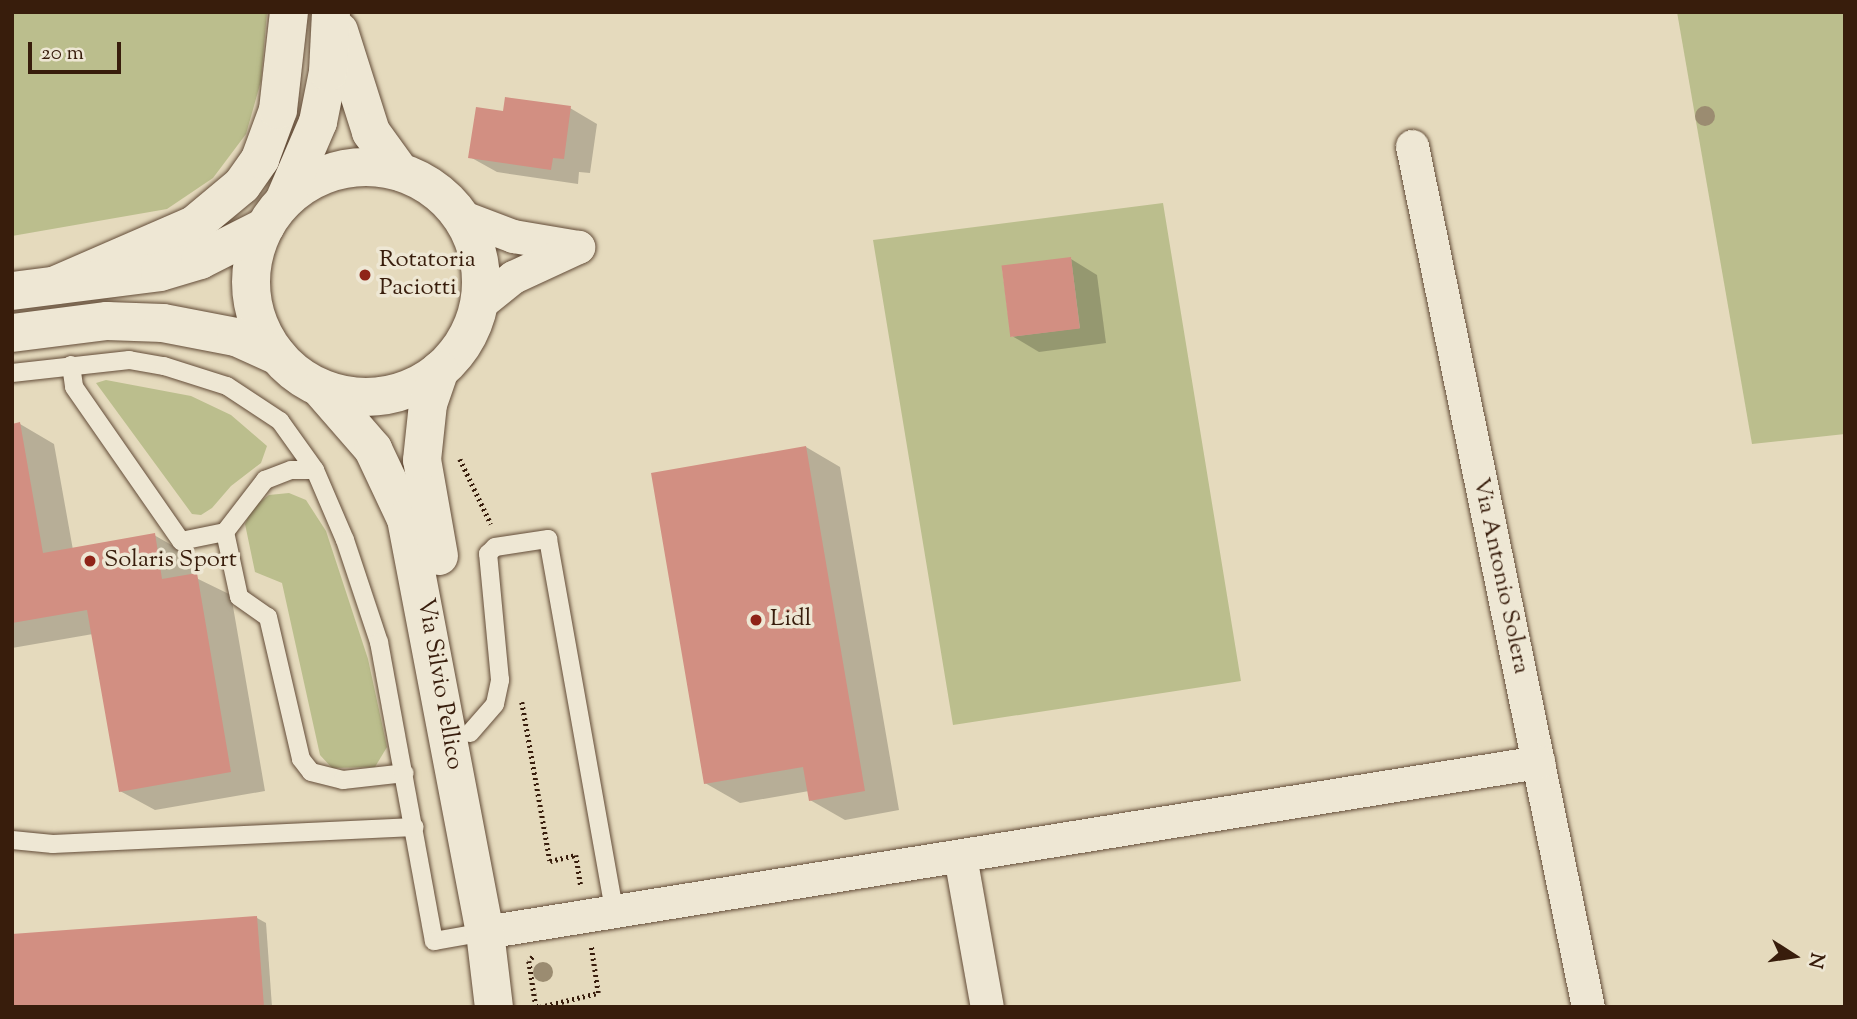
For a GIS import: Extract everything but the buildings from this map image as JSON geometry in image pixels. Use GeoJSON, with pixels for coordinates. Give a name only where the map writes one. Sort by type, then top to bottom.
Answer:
{"type":"FeatureCollection","features":[{"type":"Feature","properties":{"kind":"main road"},"geometry":{"type":"LineString","coordinates":[[56,285],[194,225],[242,185],[260,159],[278,110],[289,12]]}},
{"type":"Feature","properties":{"kind":"main road","name":"Via Silvio Pellico"},"geometry":{"type":"LineString","coordinates":[[333,12],[372,132],[400,172]]}},
{"type":"Feature","properties":{"kind":"main road","name":"Via Silvio Pellico"},"geometry":{"type":"LineString","coordinates":[[333,12],[328,72],[318,122],[254,253],[253,304],[260,328],[278,356],[320,388],[373,449],[406,519],[495,931],[514,1007]]}},
{"type":"Feature","properties":{"kind":"main road","name":"Via Silvio Pellico"},"geometry":{"type":"LineString","coordinates":[[274,214],[304,184],[347,168],[400,172],[427,185],[460,216],[477,255],[478,305],[457,352],[440,370],[397,393],[373,397],[320,388]]}},
{"type":"Feature","properties":{"kind":"main road"},"geometry":{"type":"LineString","coordinates":[[12,290],[160,272],[200,260],[274,214]]}},
{"type":"Feature","properties":{"kind":"main road"},"geometry":{"type":"LineString","coordinates":[[12,333],[107,321],[163,323],[236,337],[278,356]]}},
{"type":"Feature","properties":{"kind":"main road","name":"Via Silvio Pellico"},"geometry":{"type":"LineString","coordinates":[[440,370],[428,404],[422,460],[470,733],[495,931],[494,1007]]}},
{"type":"Feature","properties":{"kind":"street","name":"Via Antonio Solera"},"geometry":{"type":"LineString","coordinates":[[1412,146],[1588,1007]]}},
{"type":"Feature","properties":{"kind":"street"},"geometry":{"type":"LineString","coordinates":[[460,216],[513,236],[578,247],[513,277],[478,305]]}},
{"type":"Feature","properties":{"kind":"street"},"geometry":{"type":"LineString","coordinates":[[495,931],[1538,762]]}},
{"type":"Feature","properties":{"kind":"street"},"geometry":{"type":"LineString","coordinates":[[960,856],[987,1007]]}},
{"type":"Feature","properties":{"kind":"lane"},"geometry":{"type":"LineString","coordinates":[[12,373],[129,360],[198,375],[227,386],[281,421],[315,470],[345,540],[379,642],[434,942],[495,931]]}},
{"type":"Feature","properties":{"kind":"lane"},"geometry":{"type":"LineString","coordinates":[[71,366],[74,387],[181,541],[225,532],[265,480],[291,470],[315,470]]}},
{"type":"Feature","properties":{"kind":"lane"},"geometry":{"type":"LineString","coordinates":[[225,532],[239,597],[268,617],[300,759],[311,772],[326,779],[374,779],[405,774]]}},
{"type":"Feature","properties":{"kind":"lane"},"geometry":{"type":"LineString","coordinates":[[470,733],[495,704],[500,680],[488,554],[495,547],[548,539],[614,911]]}},
{"type":"Feature","properties":{"kind":"lane"},"geometry":{"type":"LineString","coordinates":[[12,840],[53,844],[415,827]]}},
{"type":"Feature","properties":{"kind":"path"},"geometry":{"type":"LineString","coordinates":[[538,952],[529,961],[538,1007],[598,993],[590,942],[577,944]]}},
{"type":"Feature","properties":{"kind":"green space"},"geometry":{"type":"Polygon","coordinates":[[[12,12],[267,12],[261,81],[246,134],[213,178],[167,209],[12,236],[12,12]]]}},
{"type":"Feature","properties":{"kind":"green space"},"geometry":{"type":"Polygon","coordinates":[[[1677,12],[1845,12],[1845,434],[1752,444],[1677,12]]]}},
{"type":"Feature","properties":{"kind":"green space"},"geometry":{"type":"Polygon","coordinates":[[[1163,203],[1241,681],[953,725],[873,240],[1163,203]],[[1071,258],[1002,267],[1011,337],[1080,328],[1071,258]]]}},
{"type":"Feature","properties":{"kind":"green space"},"geometry":{"type":"Polygon","coordinates":[[[106,380],[191,396],[231,415],[267,446],[261,463],[231,486],[212,508],[201,515],[192,514],[96,383],[106,380]]]}},
{"type":"Feature","properties":{"kind":"green space"},"geometry":{"type":"Polygon","coordinates":[[[289,493],[306,500],[326,531],[368,659],[387,747],[375,767],[332,768],[320,755],[282,583],[255,572],[245,524],[253,507],[269,495],[289,493]]]}},
{"type":"Feature","properties":{"kind":"place","name":"Rotatoria Paciotti"},"geometry":{"type":"Point","coordinates":[365,275]}},
{"type":"Feature","properties":{"kind":"place","name":"Solaris Sport"},"geometry":{"type":"Point","coordinates":[90,561]}},
{"type":"Feature","properties":{"kind":"place","name":"Lidl"},"geometry":{"type":"Point","coordinates":[756,620]}}]}
